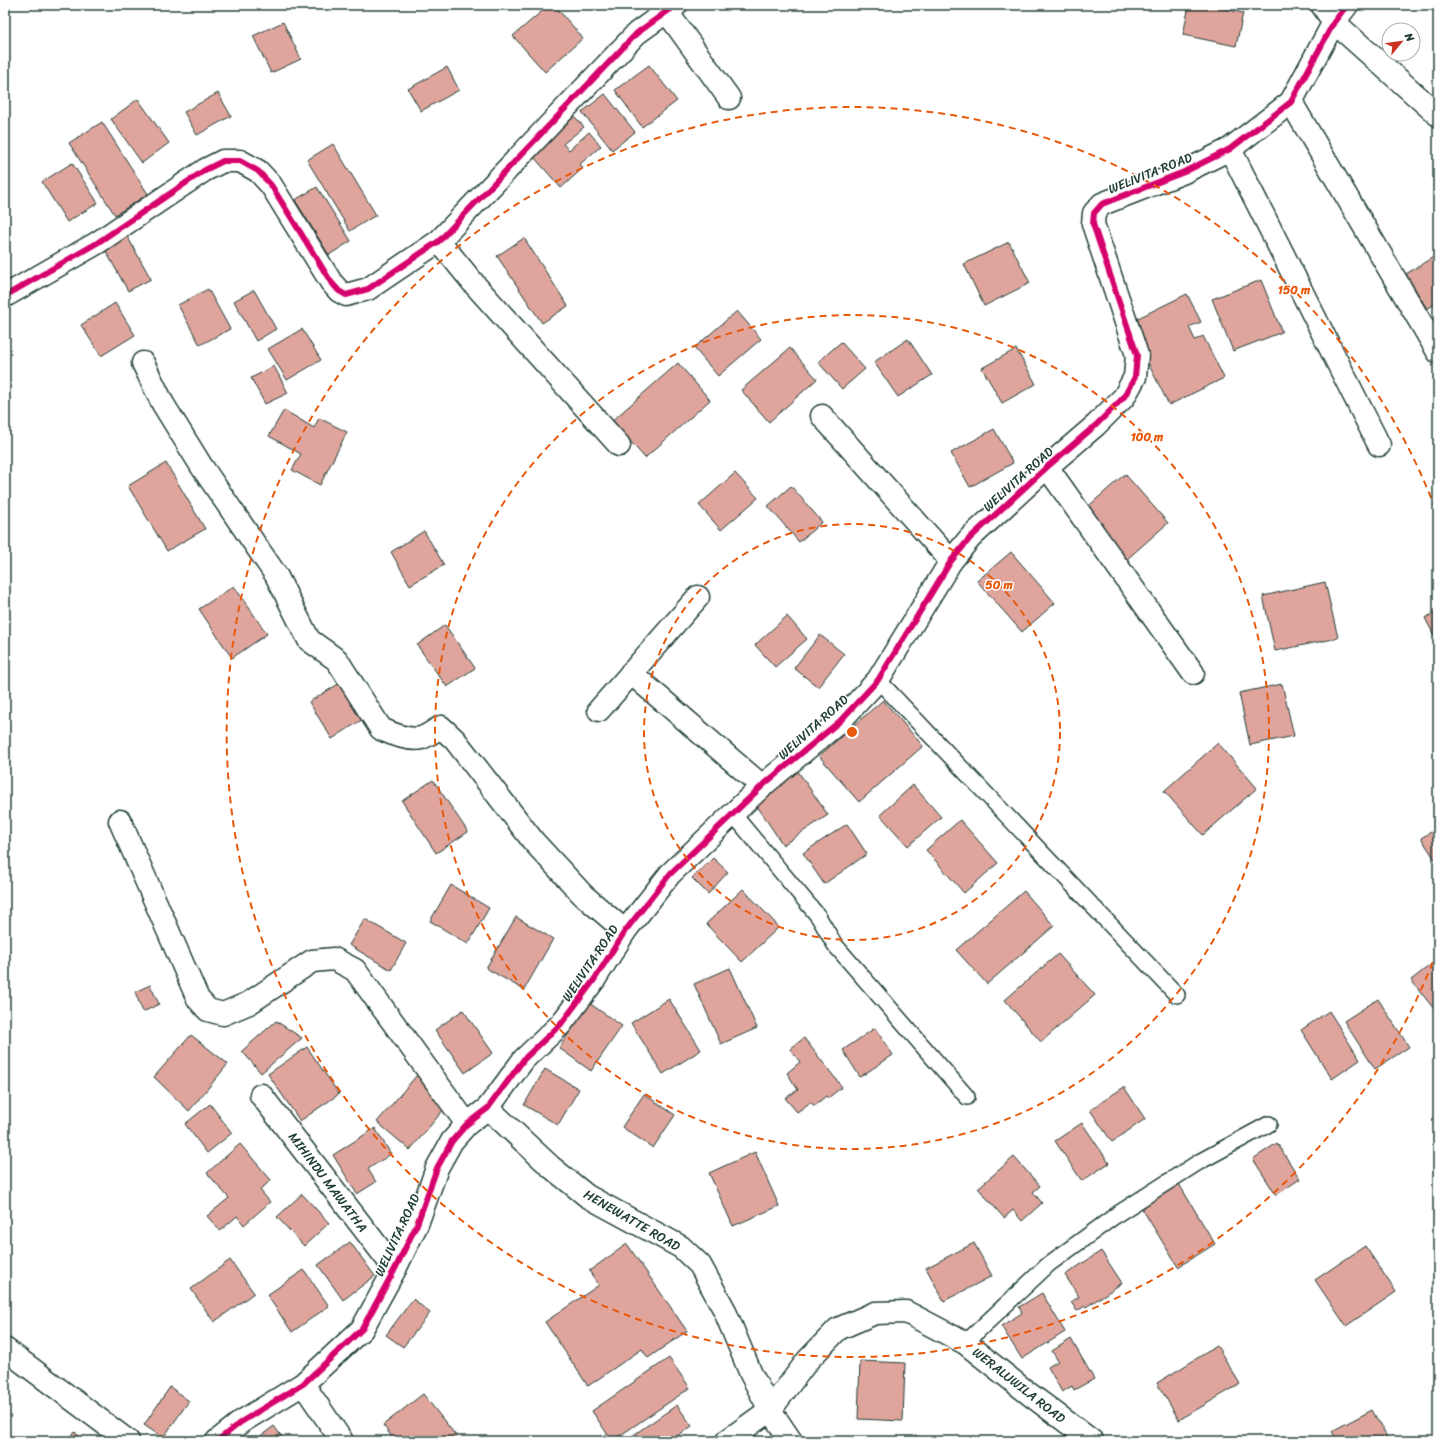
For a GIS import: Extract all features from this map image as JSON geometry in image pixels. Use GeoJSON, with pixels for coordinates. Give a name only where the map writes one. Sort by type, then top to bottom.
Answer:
{"type":"FeatureCollection","features":[{"type":"Feature","properties":{"kind":"street","name":"WELIVITA ROAD"},"geometry":{"type":"LineString","coordinates":[[217,1441],[241,1422],[303,1384],[362,1329],[395,1269],[417,1224],[444,1155],[452,1141],[467,1124],[488,1108],[524,1059],[561,1024],[594,980],[625,931],[670,874],[762,786],[840,721],[878,680],[951,561],[970,538],[1047,467],[1096,425],[1124,397],[1135,377],[1137,355],[1093,224],[1094,213],[1102,204],[1184,172],[1230,148],[1291,102],[1328,14],[1347,5]]}},
{"type":"Feature","properties":{"kind":"street"},"geometry":{"type":"LineString","coordinates":[[5,296],[97,243],[205,170],[223,161],[240,161],[258,171],[271,185],[338,291],[346,295],[368,289],[439,241],[637,33],[672,8],[729,98]]}},
{"type":"Feature","properties":{"kind":"street"},"geometry":{"type":"LineString","coordinates":[[1328,14],[1438,115]]}},
{"type":"Feature","properties":{"kind":"street"},"geometry":{"type":"LineString","coordinates":[[1291,102],[1438,352]]}},
{"type":"Feature","properties":{"kind":"street"},"geometry":{"type":"LineString","coordinates":[[1230,148],[1379,445]]}},
{"type":"Feature","properties":{"kind":"street"},"geometry":{"type":"LineString","coordinates":[[439,241],[475,285],[620,445]]}},
{"type":"Feature","properties":{"kind":"street"},"geometry":{"type":"LineString","coordinates":[[143,363],[163,404],[202,467],[276,575],[309,640],[337,660],[381,729],[392,734],[409,738],[420,738],[441,727],[455,740],[534,842],[583,895],[625,931]]}},
{"type":"Feature","properties":{"kind":"street"},"geometry":{"type":"LineString","coordinates":[[822,416],[951,561]]}},
{"type":"Feature","properties":{"kind":"street"},"geometry":{"type":"LineString","coordinates":[[1047,467],[1193,673]]}},
{"type":"Feature","properties":{"kind":"street"},"geometry":{"type":"LineString","coordinates":[[599,710],[698,597]]}},
{"type":"Feature","properties":{"kind":"street"},"geometry":{"type":"LineString","coordinates":[[631,673],[762,786]]}},
{"type":"Feature","properties":{"kind":"street"},"geometry":{"type":"LineString","coordinates":[[120,821],[198,999],[208,1010],[223,1014],[249,1003],[312,961],[334,959],[355,970],[467,1124]]}},
{"type":"Feature","properties":{"kind":"street","name":"MIHINDU MAWATHA"},"geometry":{"type":"LineString","coordinates":[[261,1095],[395,1269]]}},
{"type":"Feature","properties":{"kind":"street","name":"HENEWATTE ROAD"},"geometry":{"type":"LineString","coordinates":[[488,1108],[551,1167],[587,1196],[681,1247],[700,1265],[724,1309],[750,1374],[770,1410],[791,1441]]}},
{"type":"Feature","properties":{"kind":"street","name":"WERALUWILA ROAD"},"geometry":{"type":"LineString","coordinates":[[727,1441],[770,1410],[808,1360],[838,1329],[875,1313],[906,1312],[966,1343],[1028,1393],[1092,1441]]}},
{"type":"Feature","properties":{"kind":"street"},"geometry":{"type":"LineString","coordinates":[[5,1349],[128,1441]]}},
{"type":"Feature","properties":{"kind":"street"},"geometry":{"type":"LineString","coordinates":[[303,1384],[342,1441]]}},
{"type":"Feature","properties":{"kind":"lane"},"geometry":{"type":"LineString","coordinates":[[878,680],[1177,995]]}},
{"type":"Feature","properties":{"kind":"lane"},"geometry":{"type":"LineString","coordinates":[[733,814],[818,916],[835,945],[968,1097]]}},
{"type":"Feature","properties":{"kind":"lane"},"geometry":{"type":"LineString","coordinates":[[966,1343],[1049,1264],[1113,1218],[1199,1162],[1270,1124]]}},
{"type":"Feature","properties":{"kind":"building"},"geometry":{"type":"Polygon","coordinates":[[[549,5],[554,5],[583,38],[545,72],[513,36],[549,5]]]}},
{"type":"Feature","properties":{"kind":"building"},"geometry":{"type":"Polygon","coordinates":[[[1189,5],[1207,5],[1243,13],[1236,46],[1183,35],[1189,5]]]}},
{"type":"Feature","properties":{"kind":"building"},"geometry":{"type":"Polygon","coordinates":[[[283,22],[301,59],[271,73],[253,36],[283,22]]]}},
{"type":"Feature","properties":{"kind":"building"},"geometry":{"type":"Polygon","coordinates":[[[649,65],[677,101],[642,127],[615,90],[649,65]]]}},
{"type":"Feature","properties":{"kind":"building"},"geometry":{"type":"Polygon","coordinates":[[[447,67],[459,90],[421,111],[408,89],[447,67]]]}},
{"type":"Feature","properties":{"kind":"building"},"geometry":{"type":"Polygon","coordinates":[[[218,93],[231,116],[197,135],[184,112],[218,93]]]}},
{"type":"Feature","properties":{"kind":"building"},"geometry":{"type":"Polygon","coordinates":[[[605,94],[635,132],[612,150],[582,112],[605,94]]]}},
{"type":"Feature","properties":{"kind":"building"},"geometry":{"type":"Polygon","coordinates":[[[138,99],[169,143],[142,163],[111,119],[138,99]]]}},
{"type":"Feature","properties":{"kind":"building"},"geometry":{"type":"Polygon","coordinates":[[[569,110],[584,127],[563,144],[569,150],[589,132],[601,146],[580,164],[583,168],[561,188],[526,148],[569,110]]]}},
{"type":"Feature","properties":{"kind":"building"},"geometry":{"type":"Polygon","coordinates":[[[102,122],[148,194],[115,215],[69,143],[102,122]]]}},
{"type":"Feature","properties":{"kind":"building"},"geometry":{"type":"Polygon","coordinates":[[[333,144],[376,215],[350,231],[307,160],[333,144]]]}},
{"type":"Feature","properties":{"kind":"building"},"geometry":{"type":"Polygon","coordinates":[[[72,163],[98,203],[67,222],[42,182],[72,163]]]}},
{"type":"Feature","properties":{"kind":"building"},"geometry":{"type":"Polygon","coordinates":[[[317,187],[351,241],[329,255],[295,200],[317,187]]]}},
{"type":"Feature","properties":{"kind":"building"},"geometry":{"type":"Polygon","coordinates":[[[127,236],[151,279],[128,291],[104,248],[127,236]]]}},
{"type":"Feature","properties":{"kind":"building"},"geometry":{"type":"Polygon","coordinates":[[[524,238],[568,306],[542,323],[497,256],[524,238]]]}},
{"type":"Feature","properties":{"kind":"building"},"geometry":{"type":"Polygon","coordinates":[[[1009,242],[1030,283],[984,306],[964,264],[1009,242]]]}},
{"type":"Feature","properties":{"kind":"building"},"geometry":{"type":"Polygon","coordinates":[[[1438,254],[1438,302],[1427,309],[1406,274],[1438,254]]]}},
{"type":"Feature","properties":{"kind":"building"},"geometry":{"type":"Polygon","coordinates":[[[1261,280],[1282,332],[1233,351],[1212,299],[1261,280]]]}},
{"type":"Feature","properties":{"kind":"building"},"geometry":{"type":"Polygon","coordinates":[[[208,289],[230,329],[200,345],[178,305],[208,289]]]}},
{"type":"Feature","properties":{"kind":"building"},"geometry":{"type":"Polygon","coordinates":[[[254,290],[276,329],[256,341],[234,301],[254,290]]]}},
{"type":"Feature","properties":{"kind":"building"},"geometry":{"type":"Polygon","coordinates":[[[1187,294],[1201,322],[1189,327],[1195,340],[1203,336],[1224,378],[1169,405],[1128,323],[1187,294]]]}},
{"type":"Feature","properties":{"kind":"building"},"geometry":{"type":"Polygon","coordinates":[[[115,303],[135,335],[101,356],[81,325],[115,303]]]}},
{"type":"Feature","properties":{"kind":"building"},"geometry":{"type":"Polygon","coordinates":[[[737,311],[761,339],[718,376],[694,348],[737,311]]]}},
{"type":"Feature","properties":{"kind":"building"},"geometry":{"type":"Polygon","coordinates":[[[302,329],[321,360],[287,380],[268,349],[302,329]]]}},
{"type":"Feature","properties":{"kind":"building"},"geometry":{"type":"Polygon","coordinates":[[[908,339],[932,375],[898,397],[874,362],[908,339]]]}},
{"type":"Feature","properties":{"kind":"building"},"geometry":{"type":"Polygon","coordinates":[[[841,342],[865,369],[842,389],[818,362],[841,342]]]}},
{"type":"Feature","properties":{"kind":"building"},"geometry":{"type":"Polygon","coordinates":[[[790,348],[817,379],[769,422],[741,390],[790,348]]]}},
{"type":"Feature","properties":{"kind":"building"},"geometry":{"type":"Polygon","coordinates":[[[1016,349],[1036,384],[1002,403],[982,368],[1016,349]]]}},
{"type":"Feature","properties":{"kind":"building"},"geometry":{"type":"Polygon","coordinates":[[[678,363],[710,400],[645,458],[612,421],[678,363]]]}},
{"type":"Feature","properties":{"kind":"building"},"geometry":{"type":"Polygon","coordinates":[[[274,366],[288,393],[265,404],[251,378],[274,366]]]}},
{"type":"Feature","properties":{"kind":"building"},"geometry":{"type":"Polygon","coordinates":[[[284,410],[314,428],[319,418],[347,432],[320,485],[292,470],[301,454],[269,436],[284,410]]]}},
{"type":"Feature","properties":{"kind":"building"},"geometry":{"type":"Polygon","coordinates":[[[994,429],[1013,463],[970,487],[951,453],[994,429]]]}},
{"type":"Feature","properties":{"kind":"building"},"geometry":{"type":"Polygon","coordinates":[[[166,463],[205,529],[167,551],[128,486],[166,463]]]}},
{"type":"Feature","properties":{"kind":"building"},"geometry":{"type":"Polygon","coordinates":[[[735,473],[758,498],[721,530],[699,505],[735,473]]]}},
{"type":"Feature","properties":{"kind":"building"},"geometry":{"type":"Polygon","coordinates":[[[1125,474],[1168,523],[1126,560],[1083,511],[1125,474]]]}},
{"type":"Feature","properties":{"kind":"building"},"geometry":{"type":"Polygon","coordinates":[[[791,486],[822,522],[799,542],[768,506],[791,486]]]}},
{"type":"Feature","properties":{"kind":"building"},"geometry":{"type":"Polygon","coordinates":[[[424,531],[444,565],[410,585],[391,552],[424,531]]]}},
{"type":"Feature","properties":{"kind":"building"},"geometry":{"type":"Polygon","coordinates":[[[1011,552],[1055,603],[1022,632],[977,581],[1011,552]]]}},
{"type":"Feature","properties":{"kind":"building"},"geometry":{"type":"Polygon","coordinates":[[[1325,582],[1338,638],[1275,651],[1263,596],[1325,582]]]}},
{"type":"Feature","properties":{"kind":"building"},"geometry":{"type":"Polygon","coordinates":[[[234,586],[267,634],[232,658],[199,609],[234,586]]]}},
{"type":"Feature","properties":{"kind":"building"},"geometry":{"type":"Polygon","coordinates":[[[1438,611],[1438,643],[1425,618],[1438,611]]]}},
{"type":"Feature","properties":{"kind":"building"},"geometry":{"type":"Polygon","coordinates":[[[787,616],[807,639],[775,667],[755,645],[787,616]]]}},
{"type":"Feature","properties":{"kind":"building"},"geometry":{"type":"Polygon","coordinates":[[[445,625],[475,668],[447,687],[417,645],[445,625]]]}},
{"type":"Feature","properties":{"kind":"building"},"geometry":{"type":"Polygon","coordinates":[[[820,635],[844,654],[818,687],[794,668],[820,635]]]}},
{"type":"Feature","properties":{"kind":"building"},"geometry":{"type":"Polygon","coordinates":[[[340,683],[363,719],[332,739],[309,702],[340,683]]]}},
{"type":"Feature","properties":{"kind":"building"},"geometry":{"type":"Polygon","coordinates":[[[1282,684],[1294,736],[1250,745],[1239,693],[1282,684]]]}},
{"type":"Feature","properties":{"kind":"building"},"geometry":{"type":"Polygon","coordinates":[[[883,700],[923,746],[859,802],[819,756],[883,700]]]}},
{"type":"Feature","properties":{"kind":"building"},"geometry":{"type":"Polygon","coordinates":[[[1218,743],[1257,788],[1203,835],[1164,791],[1218,743]]]}},
{"type":"Feature","properties":{"kind":"building"},"geometry":{"type":"Polygon","coordinates":[[[797,770],[828,815],[783,845],[753,800],[797,770]]]}},
{"type":"Feature","properties":{"kind":"building"},"geometry":{"type":"Polygon","coordinates":[[[433,780],[468,832],[436,853],[402,801],[433,780]]]}},
{"type":"Feature","properties":{"kind":"building"},"geometry":{"type":"Polygon","coordinates":[[[913,785],[941,817],[908,846],[880,815],[913,785]]]}},
{"type":"Feature","properties":{"kind":"building"},"geometry":{"type":"Polygon","coordinates":[[[960,820],[998,863],[964,893],[926,850],[960,820]]]}},
{"type":"Feature","properties":{"kind":"building"},"geometry":{"type":"Polygon","coordinates":[[[847,824],[867,854],[824,884],[803,853],[847,824]]]}},
{"type":"Feature","properties":{"kind":"building"},"geometry":{"type":"Polygon","coordinates":[[[1438,828],[1438,864],[1421,838],[1438,828]]]}},
{"type":"Feature","properties":{"kind":"building"},"geometry":{"type":"Polygon","coordinates":[[[713,858],[728,872],[708,894],[692,878],[713,858]]]}},
{"type":"Feature","properties":{"kind":"building"},"geometry":{"type":"Polygon","coordinates":[[[451,885],[489,908],[468,944],[430,921],[451,885]]]}},
{"type":"Feature","properties":{"kind":"building"},"geometry":{"type":"Polygon","coordinates":[[[743,889],[779,927],[742,962],[706,924],[743,889]]]}},
{"type":"Feature","properties":{"kind":"building"},"geometry":{"type":"Polygon","coordinates":[[[1024,891],[1054,926],[987,984],[956,950],[1024,891]]]}},
{"type":"Feature","properties":{"kind":"building"},"geometry":{"type":"Polygon","coordinates":[[[516,917],[553,939],[524,990],[486,968],[516,917]]]}},
{"type":"Feature","properties":{"kind":"building"},"geometry":{"type":"Polygon","coordinates":[[[365,919],[406,943],[391,970],[349,945],[365,919]]]}},
{"type":"Feature","properties":{"kind":"building"},"geometry":{"type":"Polygon","coordinates":[[[1058,954],[1095,995],[1041,1042],[1005,1000],[1058,954]]]}},
{"type":"Feature","properties":{"kind":"building"},"geometry":{"type":"Polygon","coordinates":[[[1438,959],[1438,1014],[1411,980],[1438,959]]]}},
{"type":"Feature","properties":{"kind":"building"},"geometry":{"type":"Polygon","coordinates":[[[730,968],[757,1028],[721,1044],[694,984],[730,968]]]}},
{"type":"Feature","properties":{"kind":"building"},"geometry":{"type":"Polygon","coordinates":[[[150,985],[159,1004],[143,1012],[135,992],[150,985]]]}},
{"type":"Feature","properties":{"kind":"building"},"geometry":{"type":"Polygon","coordinates":[[[669,999],[701,1050],[663,1074],[631,1023],[669,999]]]}},
{"type":"Feature","properties":{"kind":"building"},"geometry":{"type":"Polygon","coordinates":[[[1378,999],[1409,1047],[1375,1069],[1344,1021],[1378,999]]]}},
{"type":"Feature","properties":{"kind":"building"},"geometry":{"type":"Polygon","coordinates":[[[589,1003],[622,1026],[591,1071],[559,1048],[589,1003]]]}},
{"type":"Feature","properties":{"kind":"building"},"geometry":{"type":"Polygon","coordinates":[[[463,1010],[493,1053],[465,1073],[435,1030],[463,1010]]]}},
{"type":"Feature","properties":{"kind":"building"},"geometry":{"type":"Polygon","coordinates":[[[1329,1011],[1360,1060],[1332,1079],[1301,1030],[1329,1011]]]}},
{"type":"Feature","properties":{"kind":"building"},"geometry":{"type":"Polygon","coordinates":[[[276,1021],[302,1038],[261,1073],[242,1051],[276,1021]]]}},
{"type":"Feature","properties":{"kind":"building"},"geometry":{"type":"Polygon","coordinates":[[[875,1028],[893,1055],[860,1077],[843,1050],[875,1028]]]}},
{"type":"Feature","properties":{"kind":"building"},"geometry":{"type":"Polygon","coordinates":[[[191,1035],[228,1064],[189,1111],[154,1077],[191,1035]]]}},
{"type":"Feature","properties":{"kind":"building"},"geometry":{"type":"Polygon","coordinates":[[[804,1038],[842,1087],[828,1098],[826,1096],[814,1106],[811,1102],[797,1112],[785,1098],[798,1090],[787,1073],[800,1062],[790,1049],[804,1038]]]}},
{"type":"Feature","properties":{"kind":"building"},"geometry":{"type":"Polygon","coordinates":[[[307,1047],[339,1094],[300,1121],[268,1074],[307,1047]]]}},
{"type":"Feature","properties":{"kind":"building"},"geometry":{"type":"Polygon","coordinates":[[[545,1069],[579,1089],[558,1125],[524,1105],[545,1069]]]}},
{"type":"Feature","properties":{"kind":"building"},"geometry":{"type":"Polygon","coordinates":[[[417,1075],[450,1102],[410,1150],[377,1122],[417,1075]]]}},
{"type":"Feature","properties":{"kind":"building"},"geometry":{"type":"Polygon","coordinates":[[[1124,1087],[1145,1119],[1112,1142],[1090,1110],[1124,1087]]]}},
{"type":"Feature","properties":{"kind":"building"},"geometry":{"type":"Polygon","coordinates":[[[644,1094],[675,1115],[653,1148],[622,1127],[644,1094]]]}},
{"type":"Feature","properties":{"kind":"building"},"geometry":{"type":"Polygon","coordinates":[[[210,1104],[232,1133],[207,1153],[185,1124],[210,1104]]]}},
{"type":"Feature","properties":{"kind":"building"},"geometry":{"type":"Polygon","coordinates":[[[1082,1123],[1109,1163],[1082,1181],[1055,1141],[1082,1123]]]}},
{"type":"Feature","properties":{"kind":"building"},"geometry":{"type":"Polygon","coordinates":[[[375,1128],[391,1154],[368,1169],[376,1182],[357,1194],[333,1155],[375,1128]]]}},
{"type":"Feature","properties":{"kind":"building"},"geometry":{"type":"Polygon","coordinates":[[[1277,1143],[1300,1179],[1276,1195],[1253,1159],[1277,1143]]]}},
{"type":"Feature","properties":{"kind":"building"},"geometry":{"type":"Polygon","coordinates":[[[240,1144],[271,1180],[260,1190],[270,1202],[244,1225],[237,1216],[220,1231],[207,1216],[229,1198],[207,1173],[240,1144]]]}},
{"type":"Feature","properties":{"kind":"building"},"geometry":{"type":"Polygon","coordinates":[[[755,1152],[779,1206],[733,1226],[709,1173],[755,1152]]]}},
{"type":"Feature","properties":{"kind":"building"},"geometry":{"type":"Polygon","coordinates":[[[1014,1157],[1040,1186],[1033,1192],[1042,1203],[1022,1221],[1013,1210],[1004,1218],[978,1188],[1014,1157]]]}},
{"type":"Feature","properties":{"kind":"building"},"geometry":{"type":"Polygon","coordinates":[[[1179,1184],[1215,1244],[1178,1267],[1141,1207],[1179,1184]]]}},
{"type":"Feature","properties":{"kind":"building"},"geometry":{"type":"Polygon","coordinates":[[[302,1194],[329,1223],[304,1246],[277,1217],[302,1194]]]}},
{"type":"Feature","properties":{"kind":"building"},"geometry":{"type":"Polygon","coordinates":[[[350,1242],[375,1276],[343,1300],[318,1265],[350,1242]]]}},
{"type":"Feature","properties":{"kind":"building"},"geometry":{"type":"Polygon","coordinates":[[[974,1243],[992,1276],[944,1301],[926,1268],[974,1243]]]}},
{"type":"Feature","properties":{"kind":"building"},"geometry":{"type":"Polygon","coordinates":[[[627,1244],[687,1331],[648,1358],[642,1349],[588,1386],[545,1322],[599,1285],[589,1271],[627,1244]]]}},
{"type":"Feature","properties":{"kind":"building"},"geometry":{"type":"Polygon","coordinates":[[[1365,1246],[1396,1292],[1346,1326],[1315,1280],[1365,1246]]]}},
{"type":"Feature","properties":{"kind":"building"},"geometry":{"type":"Polygon","coordinates":[[[1101,1251],[1122,1283],[1086,1307],[1085,1306],[1077,1311],[1071,1302],[1079,1297],[1065,1275],[1101,1251]]]}},
{"type":"Feature","properties":{"kind":"building"},"geometry":{"type":"Polygon","coordinates":[[[230,1260],[254,1293],[214,1322],[191,1289],[230,1260]]]}},
{"type":"Feature","properties":{"kind":"building"},"geometry":{"type":"Polygon","coordinates":[[[304,1270],[329,1306],[292,1332],[267,1295],[304,1270]]]}},
{"type":"Feature","properties":{"kind":"building"},"geometry":{"type":"Polygon","coordinates":[[[1042,1293],[1065,1332],[1022,1359],[1001,1326],[1022,1313],[1019,1307],[1042,1293]]]}},
{"type":"Feature","properties":{"kind":"building"},"geometry":{"type":"Polygon","coordinates":[[[413,1299],[430,1313],[403,1347],[386,1335],[413,1299]]]}},
{"type":"Feature","properties":{"kind":"building"},"geometry":{"type":"Polygon","coordinates":[[[1071,1339],[1094,1379],[1074,1390],[1072,1386],[1062,1392],[1048,1367],[1058,1361],[1052,1351],[1071,1339]]]}},
{"type":"Feature","properties":{"kind":"building"},"geometry":{"type":"Polygon","coordinates":[[[1217,1346],[1240,1384],[1179,1420],[1157,1383],[1217,1346]]]}},
{"type":"Feature","properties":{"kind":"building"},"geometry":{"type":"Polygon","coordinates":[[[669,1358],[690,1388],[612,1441],[592,1411],[669,1358]]]}},
{"type":"Feature","properties":{"kind":"building"},"geometry":{"type":"Polygon","coordinates":[[[860,1361],[905,1363],[903,1421],[858,1419],[860,1361]]]}},
{"type":"Feature","properties":{"kind":"building"},"geometry":{"type":"Polygon","coordinates":[[[170,1387],[189,1401],[163,1438],[144,1425],[170,1387]]]}},
{"type":"Feature","properties":{"kind":"building"},"geometry":{"type":"Polygon","coordinates":[[[423,1394],[457,1437],[452,1441],[395,1441],[383,1425],[423,1394]]]}},
{"type":"Feature","properties":{"kind":"building"},"geometry":{"type":"Polygon","coordinates":[[[677,1405],[692,1426],[670,1441],[635,1441],[632,1436],[677,1405]]]}},
{"type":"Feature","properties":{"kind":"building"},"geometry":{"type":"Polygon","coordinates":[[[1372,1410],[1389,1441],[1337,1441],[1332,1431],[1372,1410]]]}},
{"type":"Feature","properties":{"kind":"building"},"geometry":{"type":"Polygon","coordinates":[[[274,1426],[285,1441],[254,1441],[274,1426]]]}},
{"type":"Feature","properties":{"kind":"building"},"geometry":{"type":"Polygon","coordinates":[[[75,1432],[84,1441],[66,1441],[75,1432]]]}},
{"type":"Feature","properties":{"kind":"building"},"geometry":{"type":"Polygon","coordinates":[[[916,1435],[920,1441],[906,1441],[916,1435]]]}},
{"type":"Feature","properties":{"kind":"cycle path"},"geometry":{"type":"LineString","coordinates":[[5,296],[97,243],[205,170],[223,161],[240,161],[258,171],[271,185],[331,282],[339,291],[346,295],[368,289],[439,241],[637,33],[676,5]]}},
{"type":"Feature","properties":{"kind":"cycle path"},"geometry":{"type":"LineString","coordinates":[[217,1441],[241,1422],[303,1384],[362,1329],[395,1269],[417,1224],[437,1168],[452,1141],[467,1124],[488,1108],[524,1059],[561,1024],[594,980],[625,931],[670,874],[762,786],[840,721],[878,680],[951,561],[970,538],[1047,467],[1096,425],[1124,397],[1135,377],[1137,355],[1093,224],[1094,213],[1102,204],[1184,172],[1230,149],[1291,102],[1334,22],[1347,5]]}}]}
